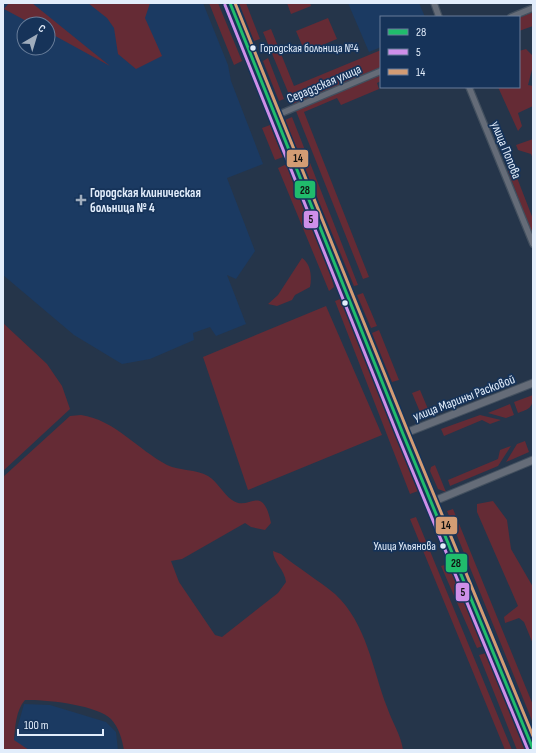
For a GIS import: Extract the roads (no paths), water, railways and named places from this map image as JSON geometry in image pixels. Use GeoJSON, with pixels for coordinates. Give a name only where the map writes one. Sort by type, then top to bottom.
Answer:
{"type":"FeatureCollection","features":[{"type":"Feature","properties":{"kind":"main road"},"geometry":{"type":"LineString","coordinates":[[230,3],[403,434],[533,749]]}},
{"type":"Feature","properties":{"kind":"street"},"geometry":{"type":"LineString","coordinates":[[434,3],[440,16]]}},
{"type":"Feature","properties":{"kind":"street"},"geometry":{"type":"LineString","coordinates":[[513,16],[533,8]]}},
{"type":"Feature","properties":{"kind":"street","name":"Серадзская улица"},"geometry":{"type":"LineString","coordinates":[[275,116],[380,71]]}},
{"type":"Feature","properties":{"kind":"street","name":"улица Попова"},"geometry":{"type":"LineString","coordinates":[[468,88],[533,244]]}},
{"type":"Feature","properties":{"kind":"street","name":"улица Марины Расковой"},"geometry":{"type":"LineString","coordinates":[[403,434],[533,384]]}},
{"type":"Feature","properties":{"kind":"street"},"geometry":{"type":"LineString","coordinates":[[432,502],[533,460]]}},
{"type":"Feature","properties":{"kind":"place","name":"Городская больница №4"},"geometry":{"type":"Point","coordinates":[253,48]}},
{"type":"Feature","properties":{"kind":"place","name":"Городская клиническая больница № 4"},"geometry":{"type":"Point","coordinates":[81,200]}},
{"type":"Feature","properties":{"kind":"place","name":"Улица Ульянова"},"geometry":{"type":"Point","coordinates":[443,546]}}]}
